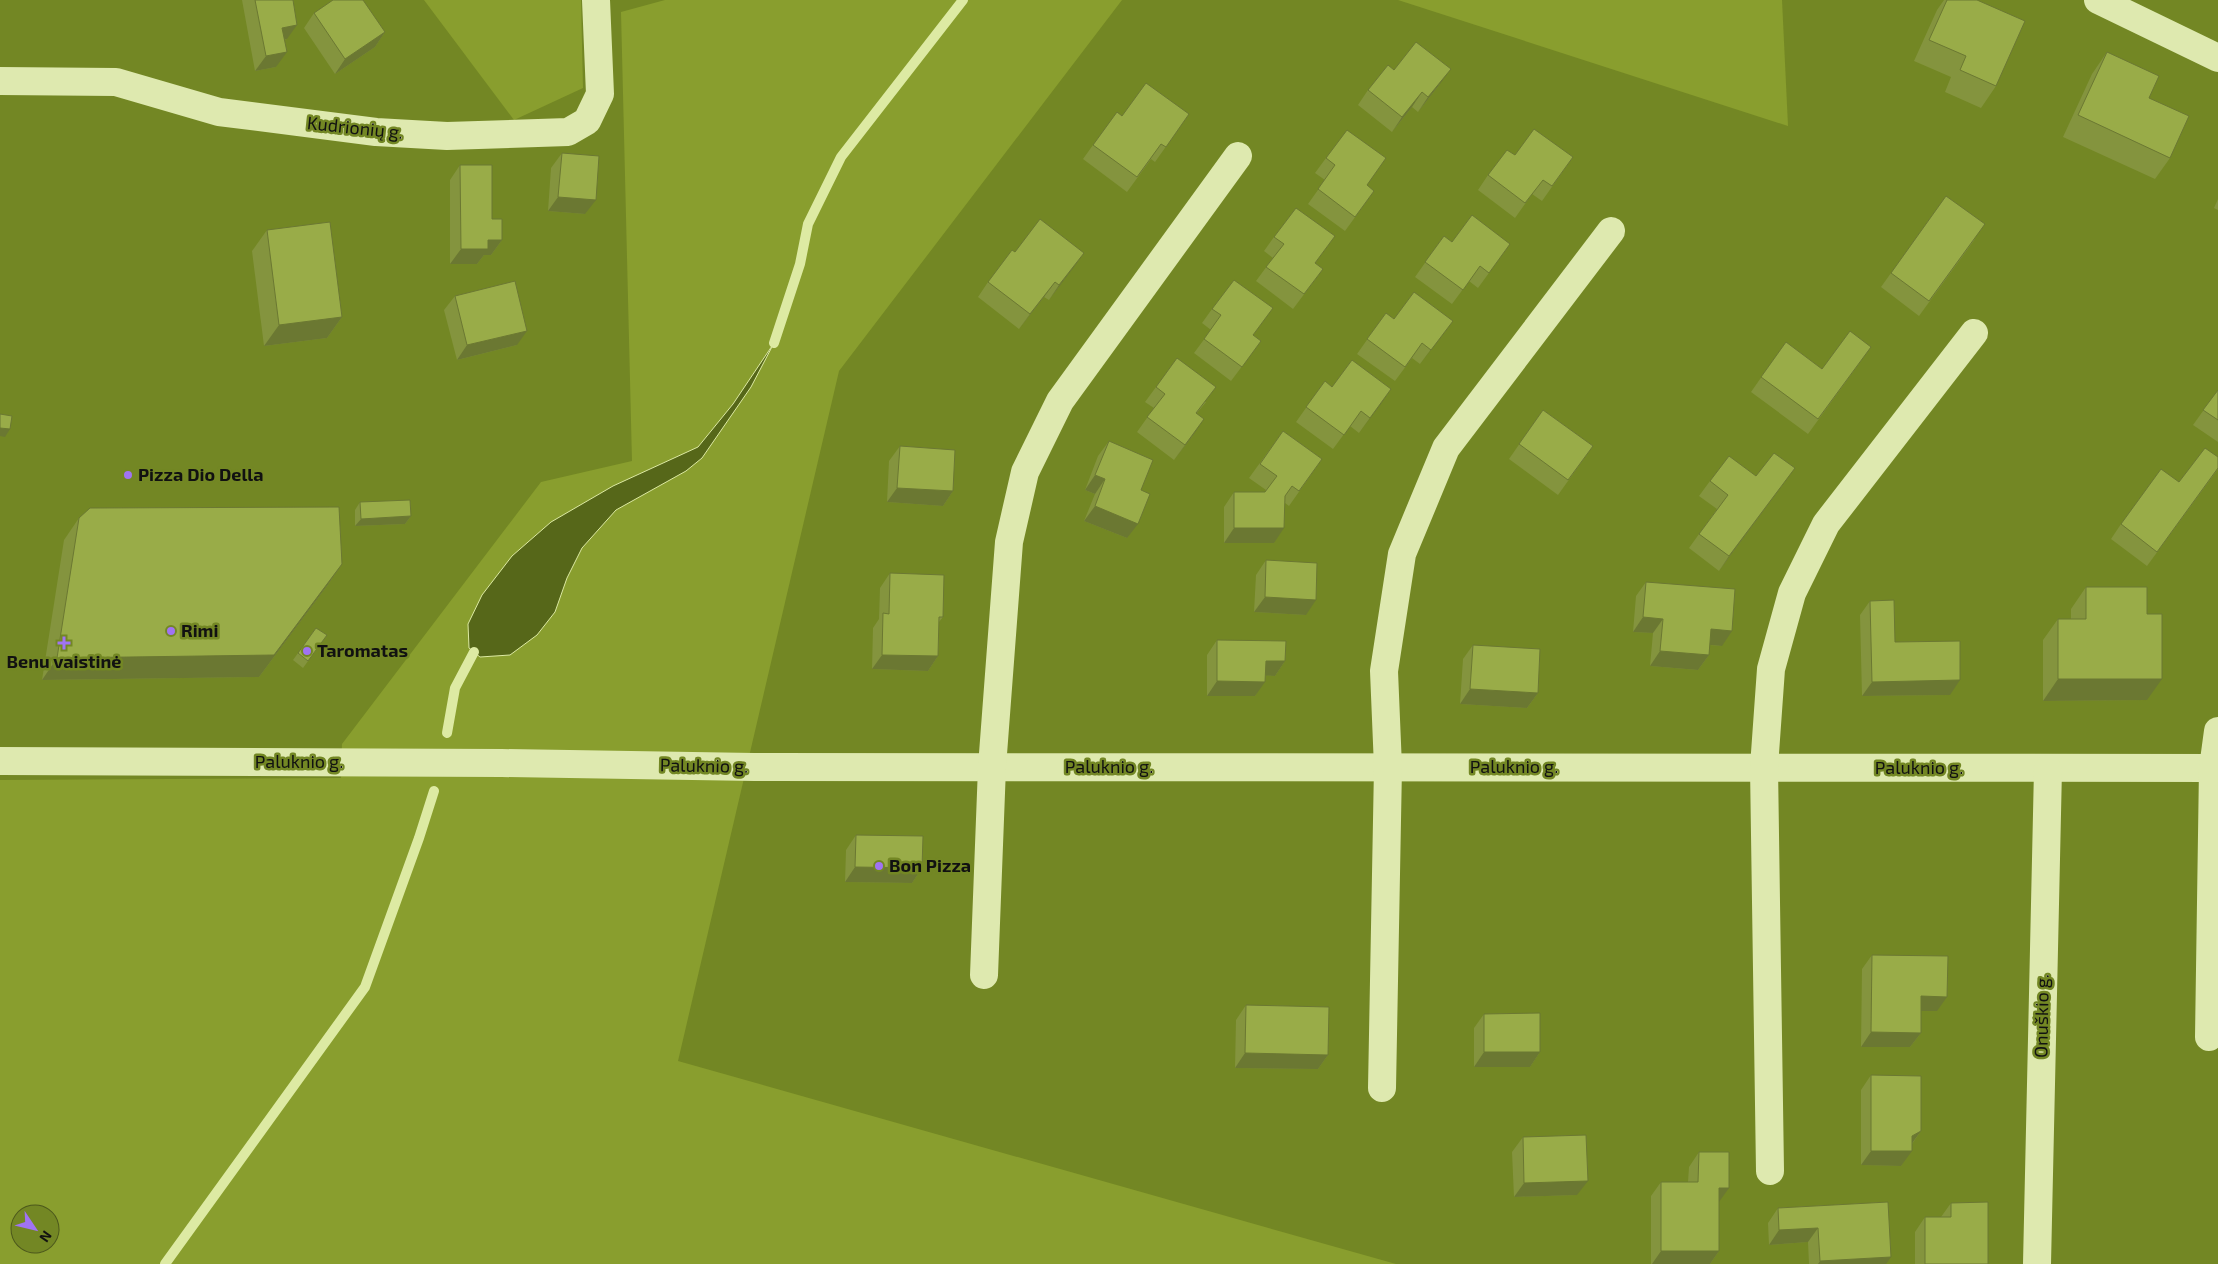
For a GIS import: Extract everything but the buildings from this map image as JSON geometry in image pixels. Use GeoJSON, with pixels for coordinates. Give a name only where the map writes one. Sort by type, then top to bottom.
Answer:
{"type":"FeatureCollection","features":[{"type":"Feature","properties":{"kind":"street","name":"Kudrionių g."},"geometry":{"type":"LineString","coordinates":[[0,81],[116,82],[218,112],[376,132],[447,136],[568,132],[587,121],[600,94],[596,0]]}},
{"type":"Feature","properties":{"kind":"street"},"geometry":{"type":"LineString","coordinates":[[2098,0],[2218,58]]}},
{"type":"Feature","properties":{"kind":"street"},"geometry":{"type":"LineString","coordinates":[[984,975],[992,767],[1009,542],[1025,472],[1060,401],[1238,156]]}},
{"type":"Feature","properties":{"kind":"street"},"geometry":{"type":"LineString","coordinates":[[1382,1088],[1388,767],[1384,671],[1402,554],[1446,448],[1611,231]]}},
{"type":"Feature","properties":{"kind":"street"},"geometry":{"type":"LineString","coordinates":[[1770,1171],[1764,767],[1771,669],[1792,593],[1826,524],[1974,332]]}},
{"type":"Feature","properties":{"kind":"street"},"geometry":{"type":"LineString","coordinates":[[2209,1037],[2218,731]]}},
{"type":"Feature","properties":{"kind":"street","name":"Paluknio g."},"geometry":{"type":"LineString","coordinates":[[0,761],[502,763],[754,767],[2216,768]]}},
{"type":"Feature","properties":{"kind":"street","name":"Onuškio g."},"geometry":{"type":"LineString","coordinates":[[2037,1264],[2048,769]]}},
{"type":"Feature","properties":{"kind":"shaded area"},"geometry":{"type":"Polygon","coordinates":[[[424,0],[581,0],[583,88],[514,120],[424,0]]]}},
{"type":"Feature","properties":{"kind":"shaded area"},"geometry":{"type":"Polygon","coordinates":[[[665,0],[1122,0],[839,371],[678,1061],[1396,1264],[0,1264],[0,780],[341,778],[342,744],[541,482],[632,461],[621,12],[665,0]],[[772,346],[733,404],[698,447],[613,486],[551,522],[512,556],[537,635],[555,612],[567,578],[582,548],[616,510],[686,471],[702,458],[751,387],[772,346]]]}},
{"type":"Feature","properties":{"kind":"shaded area"},"geometry":{"type":"Polygon","coordinates":[[[1398,0],[1782,0],[1788,126],[1398,0]]]}},
{"type":"Feature","properties":{"kind":"shaded area"},"geometry":{"type":"Polygon","coordinates":[[[774,343],[751,387],[702,458],[686,471],[616,510],[582,548],[567,578],[555,612],[537,635],[510,655],[480,657],[469,648],[468,624],[482,595],[512,556],[551,522],[613,486],[698,447],[733,404],[774,343]]]}},
{"type":"Feature","properties":{"kind":"waterway"},"geometry":{"type":"LineString","coordinates":[[774,343],[800,264],[808,224],[841,157],[963,0]]}},
{"type":"Feature","properties":{"kind":"waterway"},"geometry":{"type":"LineString","coordinates":[[447,733],[455,688],[474,652]]}},
{"type":"Feature","properties":{"kind":"waterway"},"geometry":{"type":"LineString","coordinates":[[165,1264],[365,987],[434,791]]}},
{"type":"Feature","properties":{"kind":"place","name":"Pizza Dio Della"},"geometry":{"type":"Point","coordinates":[128,475]}},
{"type":"Feature","properties":{"kind":"place","name":"Rimi"},"geometry":{"type":"Point","coordinates":[171,631]}},
{"type":"Feature","properties":{"kind":"place","name":"Benu vaistinė"},"geometry":{"type":"Point","coordinates":[64,643]}},
{"type":"Feature","properties":{"kind":"place","name":"Taromatas"},"geometry":{"type":"Point","coordinates":[307,651]}},
{"type":"Feature","properties":{"kind":"place","name":"Bon Pizza"},"geometry":{"type":"Point","coordinates":[879,866]}}]}
